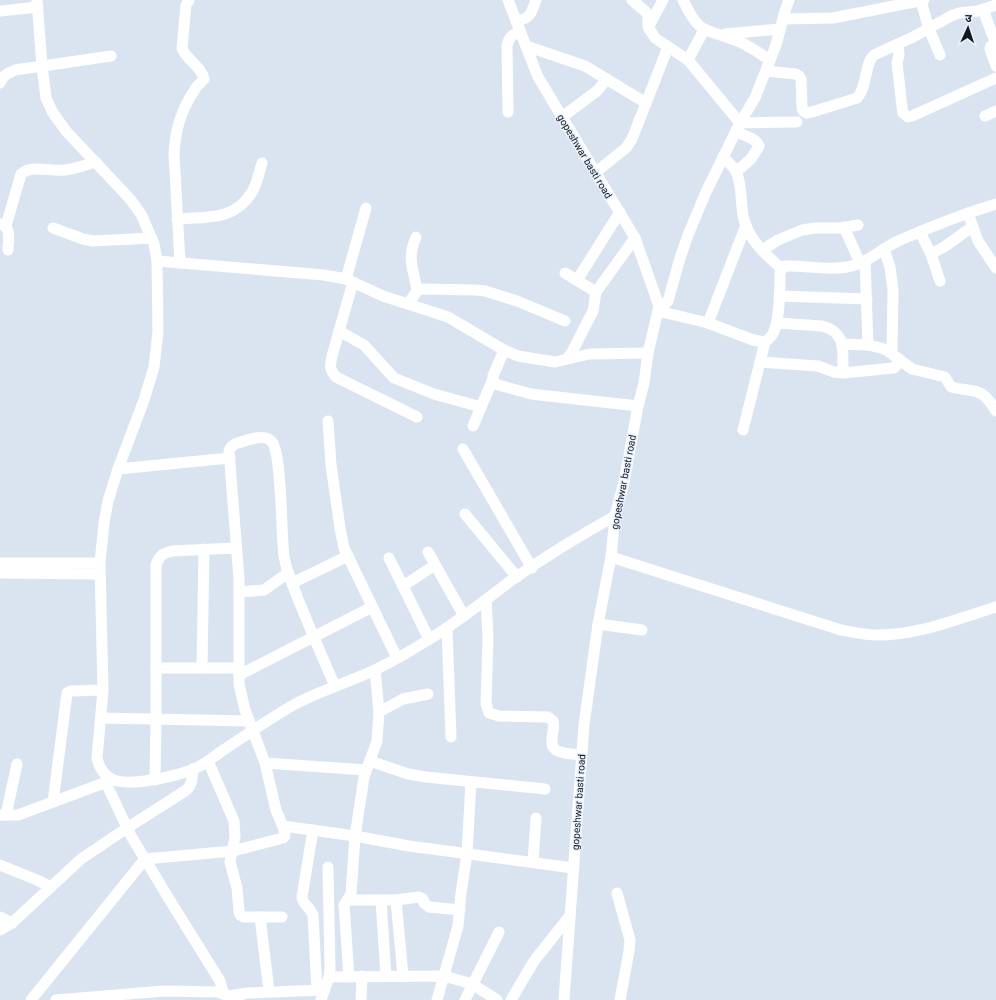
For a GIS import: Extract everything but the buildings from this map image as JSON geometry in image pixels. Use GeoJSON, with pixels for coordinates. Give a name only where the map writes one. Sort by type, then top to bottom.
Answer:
{"type":"FeatureCollection","features":[{"type":"Feature","properties":{"kind":"street"},"geometry":{"type":"LineString","coordinates":[[180,263],[174,141],[177,127],[185,107],[194,89],[204,78],[201,71],[191,62],[183,52],[182,48],[186,5],[189,0]]}},
{"type":"Feature","properties":{"kind":"street","name":"gopeshwar basti road"},"geometry":{"type":"LineString","coordinates":[[508,0],[538,77],[635,238],[659,308],[648,353],[644,383],[638,406],[624,482],[615,516],[611,557],[598,624],[584,725],[564,1000]]}},
{"type":"Feature","properties":{"kind":"street"},"geometry":{"type":"LineString","coordinates":[[508,112],[506,46],[508,40],[518,26],[530,15],[536,0]]}},
{"type":"Feature","properties":{"kind":"street"},"geometry":{"type":"LineString","coordinates":[[632,0],[646,12],[648,16],[648,27],[655,38],[688,60],[738,128],[758,143],[759,146],[751,159],[736,172]]}},
{"type":"Feature","properties":{"kind":"street"},"geometry":{"type":"LineString","coordinates":[[648,27],[663,0]]}},
{"type":"Feature","properties":{"kind":"street"},"geometry":{"type":"LineString","coordinates":[[683,0],[691,16],[704,30],[735,40],[770,60]]}},
{"type":"Feature","properties":{"kind":"street"},"geometry":{"type":"LineString","coordinates":[[659,308],[668,301],[688,235],[706,192],[738,128],[755,98],[776,45],[789,0]]}},
{"type":"Feature","properties":{"kind":"street"},"geometry":{"type":"LineString","coordinates":[[718,35],[782,24],[833,18],[903,2],[923,0],[929,28],[940,55]]}},
{"type":"Feature","properties":{"kind":"street"},"geometry":{"type":"LineString","coordinates":[[0,12],[37,4],[46,98],[66,132],[130,199],[141,214],[152,238],[157,261],[158,332],[154,367],[144,400],[118,469],[108,501],[104,523],[100,568],[103,690],[97,758],[99,766],[109,781],[127,828],[231,997]]}},
{"type":"Feature","properties":{"kind":"street"},"geometry":{"type":"LineString","coordinates":[[766,71],[796,74],[799,76],[801,80],[803,111],[812,112],[857,98],[862,93],[871,57],[951,16],[959,13],[983,10],[996,5]]}},
{"type":"Feature","properties":{"kind":"street"},"geometry":{"type":"LineString","coordinates":[[983,10],[996,44],[990,49],[996,66]]}},
{"type":"Feature","properties":{"kind":"street"},"geometry":{"type":"LineString","coordinates":[[688,60],[704,30]]}},
{"type":"Feature","properties":{"kind":"street"},"geometry":{"type":"LineString","coordinates":[[898,44],[899,54],[897,63],[902,107],[903,113],[908,117],[996,78]]}},
{"type":"Feature","properties":{"kind":"street"},"geometry":{"type":"LineString","coordinates":[[526,46],[585,66],[646,103]]}},
{"type":"Feature","properties":{"kind":"street"},"geometry":{"type":"LineString","coordinates":[[596,172],[626,148],[636,129],[668,47]]}},
{"type":"Feature","properties":{"kind":"street"},"geometry":{"type":"LineString","coordinates":[[0,83],[2,77],[15,70],[111,56]]}},
{"type":"Feature","properties":{"kind":"street"},"geometry":{"type":"LineString","coordinates":[[562,117],[597,91],[607,79]]}},
{"type":"Feature","properties":{"kind":"street"},"geometry":{"type":"LineString","coordinates":[[984,116],[996,111]]}},
{"type":"Feature","properties":{"kind":"street"},"geometry":{"type":"LineString","coordinates":[[738,128],[798,122]]}},
{"type":"Feature","properties":{"kind":"street"},"geometry":{"type":"LineString","coordinates":[[724,157],[733,166],[736,172],[746,225],[767,257],[782,269]]}},
{"type":"Feature","properties":{"kind":"street"},"geometry":{"type":"LineString","coordinates":[[8,250],[8,230],[3,225],[21,174],[31,169],[63,170],[96,162]]}},
{"type":"Feature","properties":{"kind":"street"},"geometry":{"type":"LineString","coordinates":[[178,219],[219,217],[233,211],[246,201],[252,191],[262,163]]}},
{"type":"Feature","properties":{"kind":"street"},"geometry":{"type":"LineString","coordinates":[[782,269],[785,266],[834,269],[847,267],[862,262],[897,241],[968,213],[996,204]]}},
{"type":"Feature","properties":{"kind":"street"},"geometry":{"type":"LineString","coordinates":[[366,208],[330,365],[331,372],[336,377],[417,417]]}},
{"type":"Feature","properties":{"kind":"street"},"geometry":{"type":"LineString","coordinates":[[579,277],[620,212]]}},
{"type":"Feature","properties":{"kind":"street"},"geometry":{"type":"LineString","coordinates":[[968,213],[978,241],[996,268]]}},
{"type":"Feature","properties":{"kind":"street"},"geometry":{"type":"LineString","coordinates":[[708,323],[746,225]]}},
{"type":"Feature","properties":{"kind":"street"},"geometry":{"type":"LineString","coordinates":[[762,250],[778,240],[802,230],[858,225]]}},
{"type":"Feature","properties":{"kind":"street"},"geometry":{"type":"LineString","coordinates":[[844,227],[862,262],[867,299],[868,345]]}},
{"type":"Feature","properties":{"kind":"street"},"geometry":{"type":"LineString","coordinates":[[931,254],[944,247],[972,227]]}},
{"type":"Feature","properties":{"kind":"street"},"geometry":{"type":"LineString","coordinates":[[53,228],[93,241],[152,238]]}},
{"type":"Feature","properties":{"kind":"street"},"geometry":{"type":"LineString","coordinates":[[920,232],[931,254],[940,281]]}},
{"type":"Feature","properties":{"kind":"street"},"geometry":{"type":"LineString","coordinates":[[416,237],[410,254],[416,292]]}},
{"type":"Feature","properties":{"kind":"street"},"geometry":{"type":"LineString","coordinates":[[567,359],[593,311],[596,292],[635,238]]}},
{"type":"Feature","properties":{"kind":"street"},"geometry":{"type":"LineString","coordinates":[[760,362],[818,366],[834,372],[843,373],[894,368],[896,357],[893,284],[890,267],[884,249]]}},
{"type":"Feature","properties":{"kind":"street"},"geometry":{"type":"LineString","coordinates":[[157,261],[324,275],[349,280],[383,296],[448,317],[504,350],[530,359],[555,362],[590,354],[648,353]]}},
{"type":"Feature","properties":{"kind":"street"},"geometry":{"type":"LineString","coordinates":[[743,430],[765,342],[771,337],[777,323],[782,269]]}},
{"type":"Feature","properties":{"kind":"street"},"geometry":{"type":"LineString","coordinates":[[565,273],[596,292]]}},
{"type":"Feature","properties":{"kind":"street"},"geometry":{"type":"LineString","coordinates":[[408,304],[416,292],[422,289],[480,290],[517,301],[565,321]]}},
{"type":"Feature","properties":{"kind":"street"},"geometry":{"type":"LineString","coordinates":[[779,296],[867,299]]}},
{"type":"Feature","properties":{"kind":"street"},"geometry":{"type":"LineString","coordinates":[[659,308],[708,323],[753,340],[765,342]]}},
{"type":"Feature","properties":{"kind":"street"},"geometry":{"type":"LineString","coordinates":[[777,323],[822,326],[836,332],[840,337],[842,344],[843,373]]}},
{"type":"Feature","properties":{"kind":"street"},"geometry":{"type":"LineString","coordinates":[[339,331],[364,345],[394,378],[434,394],[481,406]]}},
{"type":"Feature","properties":{"kind":"street"},"geometry":{"type":"LineString","coordinates":[[842,344],[868,345],[884,349],[912,369],[945,377],[951,387],[978,391],[991,403],[996,411]]}},
{"type":"Feature","properties":{"kind":"street"},"geometry":{"type":"LineString","coordinates":[[473,426],[504,350]]}},
{"type":"Feature","properties":{"kind":"street"},"geometry":{"type":"LineString","coordinates":[[492,379],[495,384],[530,394],[638,406]]}},
{"type":"Feature","properties":{"kind":"street"},"geometry":{"type":"LineString","coordinates":[[328,422],[331,465],[344,548],[396,658]]}},
{"type":"Feature","properties":{"kind":"street"},"geometry":{"type":"LineString","coordinates":[[32,1000],[145,858],[233,851],[283,838],[285,836],[283,826],[276,810],[265,763],[250,726],[242,698],[239,671],[239,592],[229,451],[235,444],[256,438],[265,438],[271,440],[274,445],[280,485],[284,558],[290,578],[313,637],[335,686]]}},
{"type":"Feature","properties":{"kind":"street"},"geometry":{"type":"LineString","coordinates":[[463,449],[532,568]]}},
{"type":"Feature","properties":{"kind":"street"},"geometry":{"type":"LineString","coordinates":[[118,469],[230,458]]}},
{"type":"Feature","properties":{"kind":"street"},"geometry":{"type":"LineString","coordinates":[[466,514],[517,577]]}},
{"type":"Feature","properties":{"kind":"street"},"geometry":{"type":"LineString","coordinates":[[17,764],[3,815],[18,814],[109,781],[124,782],[155,780],[184,773],[208,760],[250,726],[298,702],[375,670],[429,639],[447,628],[517,577],[615,516]]}},
{"type":"Feature","properties":{"kind":"street"},"geometry":{"type":"LineString","coordinates":[[155,780],[156,565],[158,558],[164,553],[172,550],[236,548]]}},
{"type":"Feature","properties":{"kind":"street"},"geometry":{"type":"LineString","coordinates":[[202,668],[204,549]]}},
{"type":"Feature","properties":{"kind":"street"},"geometry":{"type":"LineString","coordinates":[[428,552],[464,616]]}},
{"type":"Feature","properties":{"kind":"street"},"geometry":{"type":"LineString","coordinates":[[239,592],[264,590],[290,578],[348,556]]}},
{"type":"Feature","properties":{"kind":"street"},"geometry":{"type":"LineString","coordinates":[[611,557],[841,630],[876,635],[927,629],[996,607]]}},
{"type":"Feature","properties":{"kind":"street"},"geometry":{"type":"LineString","coordinates":[[389,558],[429,639]]}},
{"type":"Feature","properties":{"kind":"street"},"geometry":{"type":"LineString","coordinates":[[0,564],[100,568]]}},
{"type":"Feature","properties":{"kind":"street"},"geometry":{"type":"LineString","coordinates":[[403,586],[435,565]]}},
{"type":"Feature","properties":{"kind":"street"},"geometry":{"type":"LineString","coordinates":[[0,574],[100,568]]}},
{"type":"Feature","properties":{"kind":"street"},"geometry":{"type":"LineString","coordinates":[[486,600],[488,638],[486,704],[489,713],[500,716],[548,717],[553,720],[554,726],[551,742],[552,747],[556,751],[581,755]]}},
{"type":"Feature","properties":{"kind":"street"},"geometry":{"type":"LineString","coordinates":[[156,668],[202,668],[239,671],[313,637],[372,607]]}},
{"type":"Feature","properties":{"kind":"street"},"geometry":{"type":"LineString","coordinates":[[598,624],[642,630]]}},
{"type":"Feature","properties":{"kind":"street"},"geometry":{"type":"LineString","coordinates":[[447,628],[451,737]]}},
{"type":"Feature","properties":{"kind":"street"},"geometry":{"type":"LineString","coordinates":[[349,977],[344,905],[351,894],[355,836],[368,766],[377,741],[379,712],[375,670]]}},
{"type":"Feature","properties":{"kind":"street"},"geometry":{"type":"LineString","coordinates":[[53,802],[67,693],[70,691],[103,690]]}},
{"type":"Feature","properties":{"kind":"street"},"geometry":{"type":"LineString","coordinates":[[379,712],[404,699],[428,694]]}},
{"type":"Feature","properties":{"kind":"street"},"geometry":{"type":"LineString","coordinates":[[101,718],[156,719],[250,726]]}},
{"type":"Feature","properties":{"kind":"street"},"geometry":{"type":"LineString","coordinates":[[208,760],[234,821],[235,837],[230,862],[237,888],[240,915],[244,917],[282,917]]}},
{"type":"Feature","properties":{"kind":"street"},"geometry":{"type":"LineString","coordinates":[[265,763],[368,766],[426,777],[545,789]]}},
{"type":"Feature","properties":{"kind":"street"},"geometry":{"type":"LineString","coordinates":[[0,930],[12,923],[81,859],[186,791],[192,782],[193,769]]}},
{"type":"Feature","properties":{"kind":"street"},"geometry":{"type":"LineString","coordinates":[[437,1000],[456,938],[467,854],[471,782]]}},
{"type":"Feature","properties":{"kind":"street"},"geometry":{"type":"LineString","coordinates":[[533,862],[536,818]]}},
{"type":"Feature","properties":{"kind":"street"},"geometry":{"type":"LineString","coordinates":[[283,826],[355,836],[409,846],[573,868]]}},
{"type":"Feature","properties":{"kind":"street"},"geometry":{"type":"LineString","coordinates":[[313,830],[302,897],[303,902],[313,915],[321,993]]}},
{"type":"Feature","properties":{"kind":"street"},"geometry":{"type":"LineString","coordinates":[[0,865],[51,887]]}},
{"type":"Feature","properties":{"kind":"street"},"geometry":{"type":"LineString","coordinates":[[321,993],[329,977],[330,969],[328,867]]}},
{"type":"Feature","properties":{"kind":"street"},"geometry":{"type":"LineString","coordinates":[[617,893],[630,940],[620,1000]]}},
{"type":"Feature","properties":{"kind":"street"},"geometry":{"type":"LineString","coordinates":[[348,900],[396,900],[419,897],[423,899],[424,903],[429,907],[460,910]]}},
{"type":"Feature","properties":{"kind":"street"},"geometry":{"type":"LineString","coordinates":[[381,900],[386,976]]}},
{"type":"Feature","properties":{"kind":"street"},"geometry":{"type":"LineString","coordinates":[[396,900],[403,976]]}},
{"type":"Feature","properties":{"kind":"street"},"geometry":{"type":"LineString","coordinates":[[0,917],[12,923]]}},
{"type":"Feature","properties":{"kind":"street"},"geometry":{"type":"LineString","coordinates":[[260,917],[269,991]]}},
{"type":"Feature","properties":{"kind":"street"},"geometry":{"type":"LineString","coordinates":[[511,1000],[534,961],[569,917]]}},
{"type":"Feature","properties":{"kind":"street"},"geometry":{"type":"LineString","coordinates":[[465,1000],[499,932]]}},
{"type":"Feature","properties":{"kind":"street"},"geometry":{"type":"LineString","coordinates":[[361,1000],[362,976]]}},
{"type":"Feature","properties":{"kind":"street"},"geometry":{"type":"LineString","coordinates":[[329,977],[444,976],[472,984],[497,1000]]}},
{"type":"Feature","properties":{"kind":"street"},"geometry":{"type":"LineString","coordinates":[[56,1000],[164,990],[206,991],[231,997],[238,994],[269,991],[321,993]]}}]}
